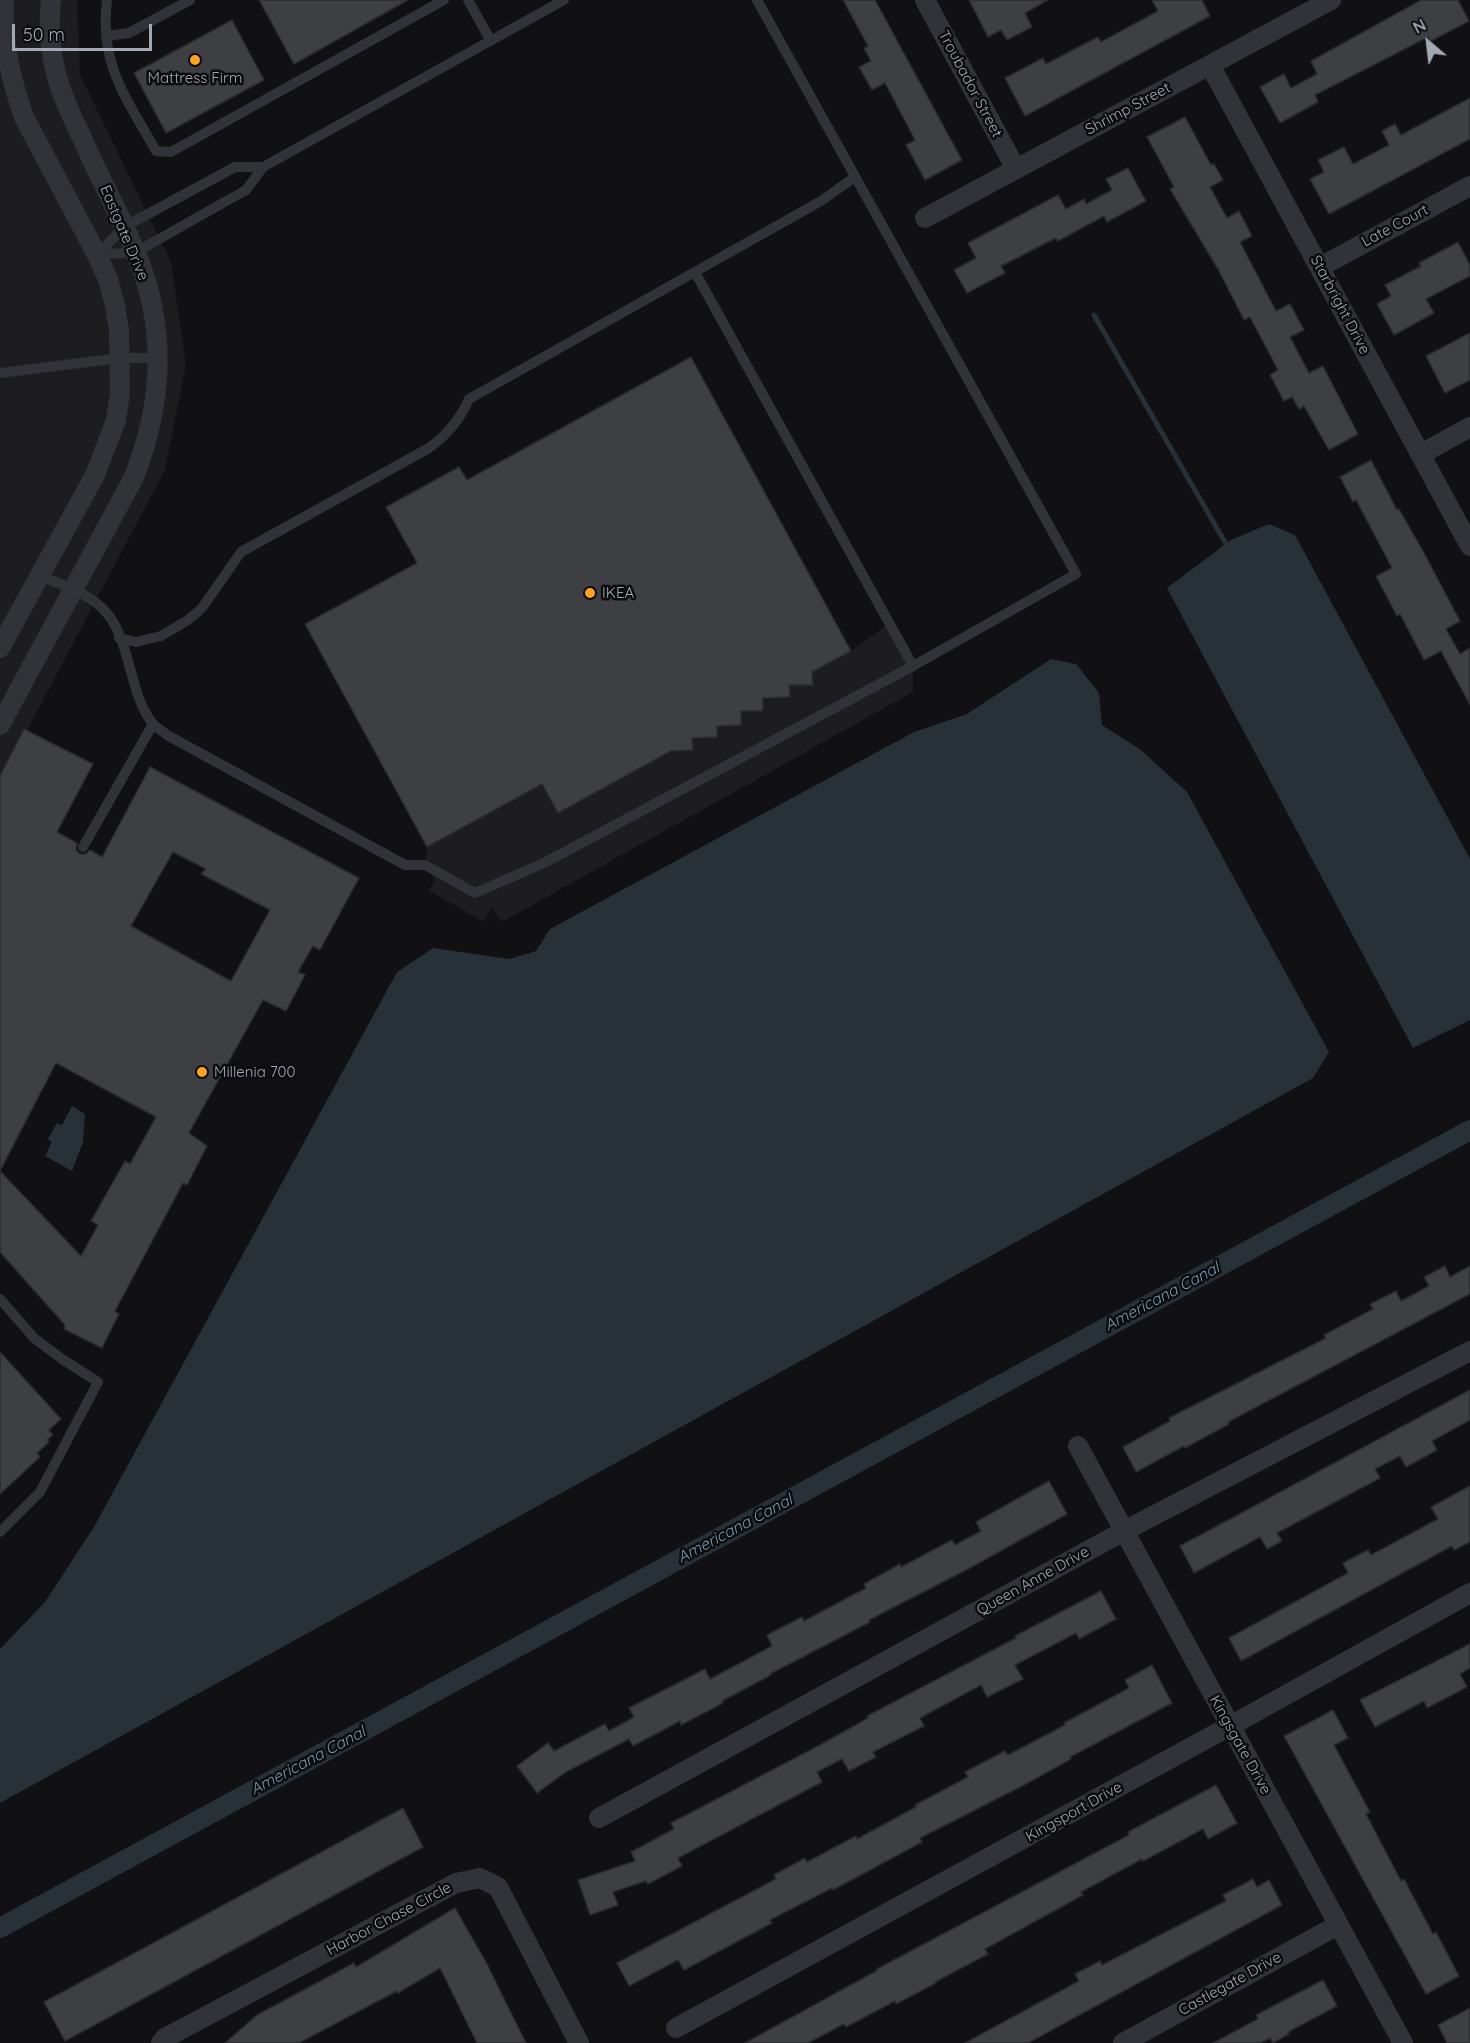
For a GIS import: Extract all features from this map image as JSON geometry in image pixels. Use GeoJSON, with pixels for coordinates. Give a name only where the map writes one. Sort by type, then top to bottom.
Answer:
{"type":"FeatureCollection","features":[{"type":"Feature","properties":{"kind":"street"},"geometry":{"type":"LineString","coordinates":[[0,648],[95,476],[116,420],[120,393],[119,330],[108,279],[24,117],[15,93],[2,38],[4,0]]}},
{"type":"Feature","properties":{"kind":"street","name":"Eastgate Drive"},"geometry":{"type":"LineString","coordinates":[[0,725],[134,477],[145,447],[157,387],[154,316],[147,285],[136,252],[60,89],[52,53],[51,0]]}},
{"type":"Feature","properties":{"kind":"street","name":"Troubador Street"},"geometry":{"type":"LineString","coordinates":[[925,0],[1016,169]]}},
{"type":"Feature","properties":{"kind":"street","name":"Shrimp Street"},"geometry":{"type":"LineString","coordinates":[[925,218],[1330,0]]}},
{"type":"Feature","properties":{"kind":"street","name":"Starbright Drive"},"geometry":{"type":"LineString","coordinates":[[1210,65],[1470,546]]}},
{"type":"Feature","properties":{"kind":"street","name":"Late Court"},"geometry":{"type":"LineString","coordinates":[[1320,267],[1470,186]]}},
{"type":"Feature","properties":{"kind":"street"},"geometry":{"type":"LineString","coordinates":[[1421,454],[1470,427]]}},
{"type":"Feature","properties":{"kind":"street","name":"Queen Anne Drive"},"geometry":{"type":"LineString","coordinates":[[599,1818],[1124,1531],[1470,1351]]}},
{"type":"Feature","properties":{"kind":"street","name":"Kingsgate Drive"},"geometry":{"type":"LineString","coordinates":[[1077,1446],[1403,2043]]}},
{"type":"Feature","properties":{"kind":"street","name":"Kingsport Drive"},"geometry":{"type":"LineString","coordinates":[[676,2028],[1470,1593]]}},
{"type":"Feature","properties":{"kind":"street","name":"Harbor Chase Circle"},"geometry":{"type":"LineString","coordinates":[[161,2043],[165,2038],[456,1883],[480,1878],[498,1887],[579,2043]]}},
{"type":"Feature","properties":{"kind":"street","name":"Castlegate Drive"},"geometry":{"type":"LineString","coordinates":[[1123,2043],[1338,1925]]}},
{"type":"Feature","properties":{"kind":"lane"},"geometry":{"type":"LineString","coordinates":[[107,0],[106,36],[110,64],[116,81],[156,151],[171,152],[444,0]]}},
{"type":"Feature","properties":{"kind":"lane"},"geometry":{"type":"LineString","coordinates":[[106,36],[129,33],[190,0]]}},
{"type":"Feature","properties":{"kind":"lane"},"geometry":{"type":"LineString","coordinates":[[468,0],[491,41]]}},
{"type":"Feature","properties":{"kind":"lane"},"geometry":{"type":"LineString","coordinates":[[97,255],[136,252],[246,190],[263,167],[564,0]]}},
{"type":"Feature","properties":{"kind":"lane"},"geometry":{"type":"LineString","coordinates":[[40,576],[73,590],[100,606],[114,622],[142,703],[153,724],[167,735],[405,865],[425,866],[475,893],[544,863],[914,666],[1076,574],[757,0]]}},
{"type":"Feature","properties":{"kind":"lane"},"geometry":{"type":"LineString","coordinates":[[97,255],[124,227],[235,167],[263,167]]}},
{"type":"Feature","properties":{"kind":"lane"},"geometry":{"type":"LineString","coordinates":[[119,638],[136,642],[160,636],[188,620],[201,608],[240,552],[429,448],[442,439],[462,415],[469,399],[821,201],[855,177]]}},
{"type":"Feature","properties":{"kind":"lane"},"geometry":{"type":"LineString","coordinates":[[695,272],[914,666]]}},
{"type":"Feature","properties":{"kind":"lane"},"geometry":{"type":"LineString","coordinates":[[0,373],[120,358],[157,358]]}},
{"type":"Feature","properties":{"kind":"lane"},"geometry":{"type":"LineString","coordinates":[[83,847],[153,724]]}},
{"type":"Feature","properties":{"kind":"lane"},"geometry":{"type":"LineString","coordinates":[[0,1299],[34,1338],[98,1382],[40,1492],[0,1532]]}},
{"type":"Feature","properties":{"kind":"shaded area"},"geometry":{"type":"Polygon","coordinates":[[[0,0],[77,0],[80,75],[171,262],[186,365],[165,470],[0,781],[0,0]]]}},
{"type":"Feature","properties":{"kind":"shaded area"},"geometry":{"type":"Polygon","coordinates":[[[1269,524],[1295,535],[1470,859],[1470,1020],[1413,1048],[1167,588],[1231,540],[1269,524]]]}},
{"type":"Feature","properties":{"kind":"shaded area"},"geometry":{"type":"Polygon","coordinates":[[[890,623],[913,666],[913,692],[502,922],[492,907],[484,922],[429,891],[435,879],[425,865],[427,847],[542,784],[558,812],[671,751],[692,750],[692,738],[717,737],[717,726],[741,711],[763,710],[763,698],[789,697],[789,685],[812,685],[812,672],[851,651],[890,623]]]}},
{"type":"Feature","properties":{"kind":"shaded area"},"geometry":{"type":"Polygon","coordinates":[[[1051,659],[1076,664],[1099,693],[1102,725],[1141,750],[1187,792],[1329,1052],[1313,1078],[0,1803],[0,1649],[45,1602],[94,1527],[397,972],[433,948],[509,959],[536,951],[550,929],[914,732],[967,714],[1051,659]]]}},
{"type":"Feature","properties":{"kind":"shaded area"},"geometry":{"type":"Polygon","coordinates":[[[72,1106],[85,1114],[83,1142],[72,1171],[45,1156],[52,1142],[48,1139],[57,1123],[62,1125],[72,1106]]]}},
{"type":"Feature","properties":{"kind":"building"},"geometry":{"type":"Polygon","coordinates":[[[259,0],[408,0],[294,64],[259,0]]]}},
{"type":"Feature","properties":{"kind":"building"},"geometry":{"type":"Polygon","coordinates":[[[843,0],[875,0],[962,160],[925,180],[906,145],[915,140],[885,83],[872,90],[859,67],[871,61],[864,48],[868,46],[843,0]]]}},
{"type":"Feature","properties":{"kind":"building"},"geometry":{"type":"Polygon","coordinates":[[[969,0],[1048,0],[1025,13],[1032,27],[1007,40],[1001,30],[988,37],[969,0]]]}},
{"type":"Feature","properties":{"kind":"building"},"geometry":{"type":"Polygon","coordinates":[[[1152,0],[1202,0],[1210,16],[1025,116],[1005,78],[1043,58],[1046,64],[1098,37],[1101,42],[1158,11],[1152,0]]]}},
{"type":"Feature","properties":{"kind":"building"},"geometry":{"type":"Polygon","coordinates":[[[1421,0],[1458,0],[1469,21],[1431,41],[1428,37],[1315,95],[1318,102],[1280,123],[1260,87],[1284,74],[1291,88],[1317,74],[1311,61],[1421,0]]]}},
{"type":"Feature","properties":{"kind":"building"},"geometry":{"type":"Polygon","coordinates":[[[232,20],[264,80],[166,133],[134,73],[232,20]]]}},
{"type":"Feature","properties":{"kind":"building"},"geometry":{"type":"Polygon","coordinates":[[[1470,98],[1470,139],[1329,214],[1310,179],[1324,172],[1318,160],[1344,147],[1353,164],[1389,145],[1382,131],[1395,124],[1401,135],[1470,98]]]}},
{"type":"Feature","properties":{"kind":"building"},"geometry":{"type":"Polygon","coordinates":[[[1185,117],[1211,165],[1214,164],[1223,180],[1210,187],[1227,218],[1239,211],[1252,236],[1240,242],[1276,311],[1290,304],[1304,330],[1290,337],[1309,373],[1323,366],[1358,434],[1329,450],[1304,406],[1299,409],[1292,397],[1284,401],[1270,375],[1278,370],[1250,317],[1244,320],[1219,271],[1170,189],[1174,187],[1147,137],[1185,117]]]}},
{"type":"Feature","properties":{"kind":"building"},"geometry":{"type":"Polygon","coordinates":[[[1128,168],[1146,201],[1107,222],[1104,216],[1058,241],[1056,238],[1001,266],[1005,273],[967,293],[954,270],[976,258],[968,243],[1058,195],[1066,209],[1084,199],[1086,204],[1112,190],[1106,179],[1128,168]]]}},
{"type":"Feature","properties":{"kind":"building"},"geometry":{"type":"Polygon","coordinates":[[[1458,242],[1470,265],[1470,276],[1426,299],[1434,313],[1394,335],[1377,304],[1391,296],[1385,285],[1421,266],[1419,263],[1458,242]]]}},
{"type":"Feature","properties":{"kind":"building"},"geometry":{"type":"Polygon","coordinates":[[[1470,333],[1470,380],[1445,393],[1426,356],[1470,333]]]}},
{"type":"Feature","properties":{"kind":"building","name":"IKEA"},"geometry":{"type":"Polygon","coordinates":[[[691,357],[851,651],[812,672],[813,685],[789,685],[790,697],[763,698],[763,711],[741,711],[741,725],[717,726],[717,737],[692,738],[693,750],[671,751],[558,813],[542,784],[427,847],[305,624],[417,563],[386,507],[459,467],[467,480],[691,357]]]}},
{"type":"Feature","properties":{"kind":"building"},"geometry":{"type":"Polygon","coordinates":[[[1371,460],[1460,621],[1446,629],[1460,654],[1470,648],[1470,705],[1441,651],[1424,660],[1400,614],[1397,616],[1376,576],[1392,568],[1356,500],[1353,502],[1340,477],[1371,460]]]}},
{"type":"Feature","properties":{"kind":"building","name":"Millenia 700"},"geometry":{"type":"Polygon","coordinates":[[[24,729],[93,764],[57,832],[77,843],[76,850],[80,854],[86,854],[90,850],[102,857],[150,767],[359,878],[320,950],[313,946],[298,972],[305,975],[286,1011],[263,1000],[189,1133],[207,1146],[187,1185],[183,1183],[115,1311],[119,1314],[102,1348],[64,1329],[65,1325],[0,1252],[0,1171],[0,776],[24,729]],[[173,852],[131,926],[231,981],[270,910],[201,874],[206,869],[173,852]],[[56,1063],[0,1171],[81,1256],[98,1225],[91,1221],[125,1161],[130,1164],[156,1117],[56,1063]]]}},
{"type":"Feature","properties":{"kind":"building"},"geometry":{"type":"Polygon","coordinates":[[[1445,1266],[1450,1277],[1470,1266],[1470,1294],[1228,1422],[1229,1424],[1185,1448],[1184,1446],[1136,1472],[1123,1447],[1170,1421],[1169,1418],[1326,1338],[1324,1335],[1373,1309],[1370,1304],[1396,1291],[1401,1301],[1429,1286],[1424,1277],[1445,1266]]]}},
{"type":"Feature","properties":{"kind":"building"},"geometry":{"type":"Polygon","coordinates":[[[0,1352],[61,1419],[49,1430],[53,1435],[37,1453],[40,1457],[0,1494],[0,1352]]]}},
{"type":"Feature","properties":{"kind":"building"},"geometry":{"type":"Polygon","coordinates":[[[1470,1390],[1470,1420],[1432,1441],[1437,1450],[1406,1467],[1400,1456],[1375,1469],[1380,1478],[1277,1533],[1282,1541],[1267,1549],[1260,1537],[1194,1573],[1180,1546],[1470,1390]]]}},
{"type":"Feature","properties":{"kind":"building"},"geometry":{"type":"Polygon","coordinates":[[[1049,1481],[1067,1514],[770,1674],[722,1701],[723,1703],[681,1725],[680,1721],[633,1746],[629,1739],[566,1772],[537,1793],[517,1766],[548,1743],[554,1751],[605,1724],[609,1731],[634,1717],[629,1708],[705,1669],[710,1679],[772,1646],[767,1635],[802,1617],[804,1621],[866,1588],[864,1584],[900,1564],[901,1567],[952,1540],[955,1545],[981,1531],[976,1522],[1049,1481]]]}},
{"type":"Feature","properties":{"kind":"building"},"geometry":{"type":"Polygon","coordinates":[[[1470,1486],[1470,1542],[1454,1550],[1452,1546],[1241,1661],[1229,1638],[1348,1573],[1343,1563],[1368,1550],[1371,1555],[1438,1519],[1431,1507],[1470,1486]]]}},
{"type":"Feature","properties":{"kind":"building"},"geometry":{"type":"Polygon","coordinates":[[[1101,1591],[1116,1619],[1079,1639],[1076,1633],[1015,1665],[1023,1679],[987,1697],[981,1685],[920,1718],[924,1726],[873,1752],[876,1757],[849,1771],[842,1759],[817,1772],[822,1782],[678,1858],[682,1866],[648,1884],[646,1881],[613,1892],[618,1905],[590,1915],[578,1880],[635,1861],[631,1852],[674,1829],[671,1823],[820,1745],[868,1718],[867,1716],[1101,1591]]]}},
{"type":"Feature","properties":{"kind":"building"},"geometry":{"type":"Polygon","coordinates":[[[1470,1644],[1470,1668],[1460,1674],[1467,1687],[1427,1708],[1424,1701],[1375,1727],[1360,1700],[1470,1644]]]}},
{"type":"Feature","properties":{"kind":"building"},"geometry":{"type":"Polygon","coordinates":[[[1152,1665],[1172,1703],[1070,1757],[1071,1759],[1024,1785],[920,1838],[922,1842],[833,1890],[832,1888],[770,1920],[772,1923],[684,1970],[678,1960],[629,1986],[617,1963],[776,1879],[774,1875],[805,1858],[807,1862],[856,1836],[857,1839],[916,1807],[915,1805],[968,1777],[965,1772],[1005,1751],[1008,1755],[1065,1725],[1064,1723],[1129,1688],[1125,1680],[1152,1665]]]}},
{"type":"Feature","properties":{"kind":"building"},"geometry":{"type":"Polygon","coordinates":[[[1333,1710],[1348,1738],[1334,1745],[1370,1812],[1366,1814],[1401,1881],[1404,1879],[1433,1934],[1436,1932],[1459,1976],[1426,1994],[1284,1736],[1333,1710]]]}},
{"type":"Feature","properties":{"kind":"building"},"geometry":{"type":"Polygon","coordinates":[[[1216,1785],[1237,1823],[1208,1839],[1203,1829],[1143,1861],[1142,1859],[1081,1892],[1083,1895],[985,1949],[988,1954],[896,2004],[895,2001],[846,2027],[844,2024],[808,2043],[745,2043],[877,1969],[1129,1835],[1128,1832],[1216,1785]]]}},
{"type":"Feature","properties":{"kind":"building"},"geometry":{"type":"Polygon","coordinates":[[[403,1808],[423,1847],[65,2041],[44,2002],[403,1808]]]}},
{"type":"Feature","properties":{"kind":"building"},"geometry":{"type":"Polygon","coordinates":[[[1253,1879],[1257,1887],[1269,1880],[1282,1905],[1028,2043],[965,2043],[1079,1981],[1075,1974],[1100,1961],[1102,1965],[1226,1901],[1223,1895],[1253,1879]]]}},
{"type":"Feature","properties":{"kind":"building"},"geometry":{"type":"Polygon","coordinates":[[[455,1908],[486,1962],[526,2043],[477,2043],[440,1968],[398,1993],[397,1991],[299,2043],[225,2043],[257,2015],[354,1963],[356,1967],[455,1908]]]}},
{"type":"Feature","properties":{"kind":"building"},"geometry":{"type":"Polygon","coordinates":[[[1323,1980],[1337,2006],[1288,2032],[1289,2034],[1273,2043],[1270,2038],[1260,2043],[1213,2043],[1258,2019],[1256,2015],[1323,1980]]]}},
{"type":"Feature","properties":{"kind":"building"},"geometry":{"type":"Polygon","coordinates":[[[1470,2008],[1470,2043],[1447,2043],[1438,2025],[1470,2008]]]}},
{"type":"Feature","properties":{"kind":"waterway"},"geometry":{"type":"LineString","coordinates":[[1094,315],[1226,544]]}},
{"type":"Feature","properties":{"kind":"waterway","name":"Americana Canal"},"geometry":{"type":"LineString","coordinates":[[0,1928],[1470,1130]]}},
{"type":"Feature","properties":{"kind":"place","name":"Mattress Firm"},"geometry":{"type":"Point","coordinates":[195,60]}},
{"type":"Feature","properties":{"kind":"place","name":"IKEA"},"geometry":{"type":"Point","coordinates":[590,593]}},
{"type":"Feature","properties":{"kind":"place","name":"Millenia 700"},"geometry":{"type":"Point","coordinates":[202,1072]}}]}
